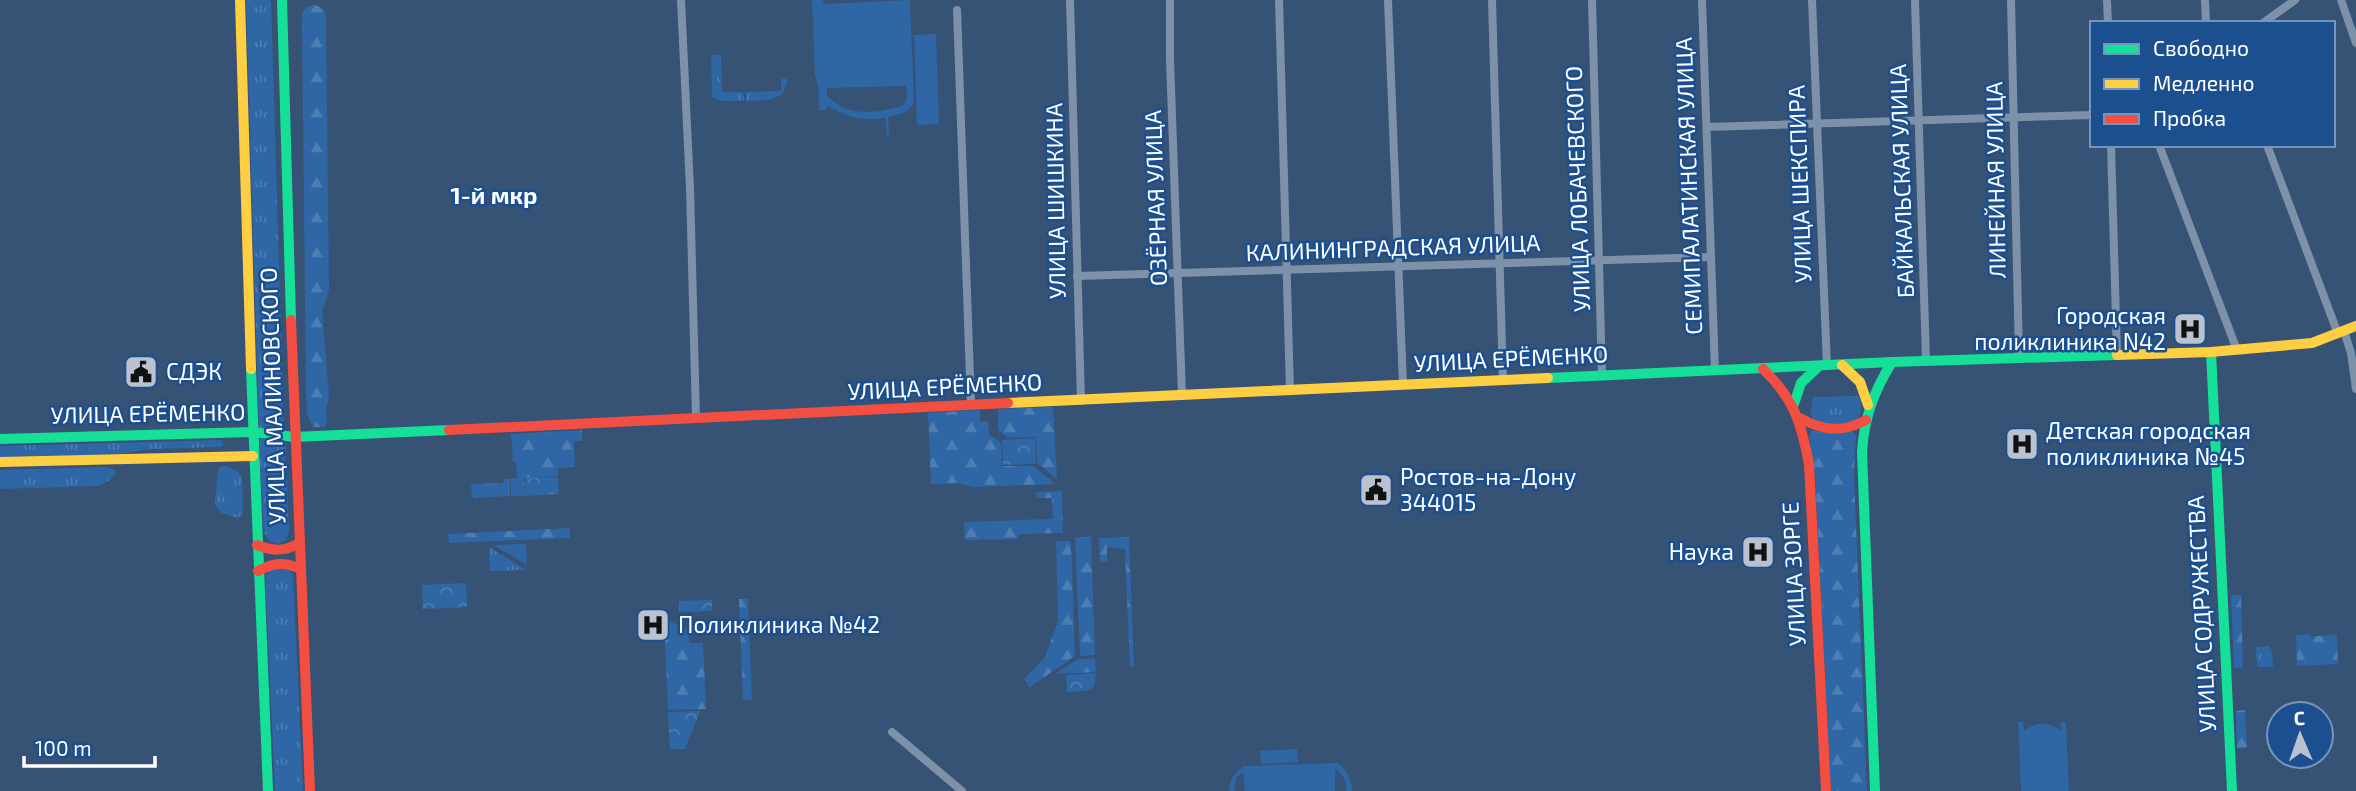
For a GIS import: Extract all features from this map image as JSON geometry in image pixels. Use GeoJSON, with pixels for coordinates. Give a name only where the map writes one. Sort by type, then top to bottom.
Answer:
{"type":"FeatureCollection","features":[{"type":"Feature","properties":{"kind":"main road","name":"УЛИЦА МАЛИНОВСКОГО"},"geometry":{"type":"LineString","coordinates":[[240,0],[252,432],[268,791]]}},
{"type":"Feature","properties":{"kind":"main road","name":"УЛИЦА МАЛИНОВСКОГО"},"geometry":{"type":"LineString","coordinates":[[282,0],[294,437],[310,791]]}},
{"type":"Feature","properties":{"kind":"main road","name":"УЛИЦА ЕРЁМЕНКО"},"geometry":{"type":"LineString","coordinates":[[0,439],[252,432],[294,437],[1892,362],[2211,352],[2312,343],[2356,327]]}},
{"type":"Feature","properties":{"kind":"main road","name":"УЛИЦА СОДРУЖЕСТВА"},"geometry":{"type":"LineString","coordinates":[[2211,352],[2231,791]]}},
{"type":"Feature","properties":{"kind":"main road"},"geometry":{"type":"LineString","coordinates":[[1868,404],[1892,362]]}},
{"type":"Feature","properties":{"kind":"main road"},"geometry":{"type":"LineString","coordinates":[[1842,365],[1859,379],[1866,392],[1868,404],[1862,457],[1875,791]]}},
{"type":"Feature","properties":{"kind":"main road"},"geometry":{"type":"LineString","coordinates":[[1794,404],[1801,383],[1823,366]]}},
{"type":"Feature","properties":{"kind":"main road","name":"УЛИЦА ЗОРГЕ"},"geometry":{"type":"LineString","coordinates":[[1763,369],[1786,391],[1800,418],[1810,479],[1826,791]]}},
{"type":"Feature","properties":{"kind":"main road"},"geometry":{"type":"LineString","coordinates":[[1800,418],[1814,427],[1831,430],[1850,428],[1866,420]]}},
{"type":"Feature","properties":{"kind":"main road"},"geometry":{"type":"LineString","coordinates":[[223,433],[228,444],[225,456]]}},
{"type":"Feature","properties":{"kind":"main road","name":"УЛИЦА ЕРЁМЕНКО"},"geometry":{"type":"LineString","coordinates":[[0,462],[253,456]]}},
{"type":"Feature","properties":{"kind":"main road"},"geometry":{"type":"LineString","coordinates":[[257,545],[278,551],[293,548],[299,543]]}},
{"type":"Feature","properties":{"kind":"main road"},"geometry":{"type":"LineString","coordinates":[[258,571],[279,563],[300,569]]}},
{"type":"Feature","properties":{"kind":"street"},"geometry":{"type":"LineString","coordinates":[[681,0],[690,188],[696,418]]}},
{"type":"Feature","properties":{"kind":"street","name":"УЛИЦА ШИШКИНА"},"geometry":{"type":"LineString","coordinates":[[1070,0],[1081,401]]}},
{"type":"Feature","properties":{"kind":"street","name":"ОЗЁРНАЯ УЛИЦА"},"geometry":{"type":"LineString","coordinates":[[1170,0],[1182,396]]}},
{"type":"Feature","properties":{"kind":"street"},"geometry":{"type":"LineString","coordinates":[[1279,0],[1290,390]]}},
{"type":"Feature","properties":{"kind":"street"},"geometry":{"type":"LineString","coordinates":[[1388,0],[1402,385]]}},
{"type":"Feature","properties":{"kind":"street"},"geometry":{"type":"LineString","coordinates":[[1492,0],[1503,381]]}},
{"type":"Feature","properties":{"kind":"street","name":"УЛИЦА ЛОБАЧЕВСКОГО"},"geometry":{"type":"LineString","coordinates":[[1592,0],[1602,376]]}},
{"type":"Feature","properties":{"kind":"street","name":"СЕМИПАЛАТИНСКАЯ УЛИЦА"},"geometry":{"type":"LineString","coordinates":[[1702,0],[1715,372]]}},
{"type":"Feature","properties":{"kind":"street","name":"УЛИЦА ШЕКСПИРА"},"geometry":{"type":"LineString","coordinates":[[1812,0],[1823,366]]}},
{"type":"Feature","properties":{"kind":"street","name":"БАЙКАЛЬСКАЯ УЛИЦА"},"geometry":{"type":"LineString","coordinates":[[1914,0],[1927,361]]}},
{"type":"Feature","properties":{"kind":"street","name":"ЛИНЕЙНАЯ УЛИЦА"},"geometry":{"type":"LineString","coordinates":[[2011,0],[2019,358]]}},
{"type":"Feature","properties":{"kind":"street"},"geometry":{"type":"LineString","coordinates":[[2107,0],[2108,21]]}},
{"type":"Feature","properties":{"kind":"street"},"geometry":{"type":"LineString","coordinates":[[2205,0],[2206,21]]}},
{"type":"Feature","properties":{"kind":"street"},"geometry":{"type":"LineString","coordinates":[[2266,21],[2295,0]]}},
{"type":"Feature","properties":{"kind":"street"},"geometry":{"type":"LineString","coordinates":[[2341,0],[2356,43]]}},
{"type":"Feature","properties":{"kind":"street"},"geometry":{"type":"LineString","coordinates":[[957,9],[971,405]]}},
{"type":"Feature","properties":{"kind":"street"},"geometry":{"type":"LineString","coordinates":[[1707,127],[2090,115]]}},
{"type":"Feature","properties":{"kind":"street"},"geometry":{"type":"LineString","coordinates":[[2111,147],[2117,355]]}},
{"type":"Feature","properties":{"kind":"street"},"geometry":{"type":"LineString","coordinates":[[2160,147],[2237,350]]}},
{"type":"Feature","properties":{"kind":"street"},"geometry":{"type":"LineString","coordinates":[[2268,147],[2351,353],[2356,389]]}},
{"type":"Feature","properties":{"kind":"street","name":"КАЛИНИНГРАДСКАЯ УЛИЦА"},"geometry":{"type":"LineString","coordinates":[[1077,276],[1711,257]]}},
{"type":"Feature","properties":{"kind":"street"},"geometry":{"type":"LineString","coordinates":[[892,732],[962,791]]}},
{"type":"Feature","properties":{"kind":"green space"},"geometry":{"type":"Polygon","coordinates":[[[246,0],[271,0],[284,429],[259,430],[246,0]]]}},
{"type":"Feature","properties":{"kind":"green space"},"geometry":{"type":"Polygon","coordinates":[[[812,0],[823,0],[824,4],[910,0],[914,99],[908,110],[888,117],[889,134],[894,141],[888,135],[882,141],[887,134],[885,118],[855,118],[827,105],[826,110],[819,110],[812,0]],[[906,86],[827,88],[827,95],[847,109],[872,112],[904,104],[906,86]]]}},
{"type":"Feature","properties":{"kind":"green space"},"geometry":{"type":"Polygon","coordinates":[[[315,5],[324,9],[326,19],[329,290],[322,312],[329,396],[325,427],[313,427],[307,414],[306,399],[302,15],[306,8],[315,5]]]}},
{"type":"Feature","properties":{"kind":"green space"},"geometry":{"type":"Polygon","coordinates":[[[936,34],[939,124],[917,125],[914,35],[936,34]]]}},
{"type":"Feature","properties":{"kind":"green space"},"geometry":{"type":"Polygon","coordinates":[[[711,55],[721,55],[722,92],[743,92],[744,101],[722,101],[712,97],[711,55]]]}},
{"type":"Feature","properties":{"kind":"green space"},"geometry":{"type":"Polygon","coordinates":[[[781,79],[787,79],[786,87],[778,96],[767,100],[746,101],[746,92],[781,91],[781,79]]]}},
{"type":"Feature","properties":{"kind":"green space"},"geometry":{"type":"Polygon","coordinates":[[[1858,396],[1860,413],[1850,424],[1837,426],[1814,421],[1810,414],[1813,397],[1858,396]]]}},
{"type":"Feature","properties":{"kind":"green space"},"geometry":{"type":"Polygon","coordinates":[[[1053,407],[1057,479],[1037,463],[1036,437],[1008,438],[998,430],[998,409],[1053,407]]]}},
{"type":"Feature","properties":{"kind":"green space"},"geometry":{"type":"Polygon","coordinates":[[[980,410],[980,421],[988,421],[989,434],[1001,443],[1002,466],[1033,466],[1056,484],[973,487],[958,483],[931,484],[928,413],[980,410]]]}},
{"type":"Feature","properties":{"kind":"green space"},"geometry":{"type":"Polygon","coordinates":[[[582,430],[582,441],[574,441],[575,467],[558,468],[558,476],[524,478],[525,496],[511,496],[511,478],[517,478],[511,434],[582,430]]]}},
{"type":"Feature","properties":{"kind":"green space"},"geometry":{"type":"Polygon","coordinates":[[[1812,431],[1853,432],[1856,435],[1854,475],[1867,791],[1831,791],[1815,476],[1809,435],[1812,431]]]}},
{"type":"Feature","properties":{"kind":"green space"},"geometry":{"type":"Polygon","coordinates":[[[285,438],[289,532],[286,540],[278,544],[269,541],[264,532],[259,439],[285,438]]]}},
{"type":"Feature","properties":{"kind":"green space"},"geometry":{"type":"Polygon","coordinates":[[[1035,438],[1036,464],[1003,465],[1002,440],[1035,438]]]}},
{"type":"Feature","properties":{"kind":"green space"},"geometry":{"type":"Polygon","coordinates":[[[221,440],[224,444],[221,447],[152,449],[120,454],[0,457],[0,446],[221,440]]]}},
{"type":"Feature","properties":{"kind":"green space"},"geometry":{"type":"Polygon","coordinates":[[[226,466],[239,472],[242,478],[243,514],[238,518],[221,513],[215,504],[218,470],[226,466]]]}},
{"type":"Feature","properties":{"kind":"green space"},"geometry":{"type":"Polygon","coordinates":[[[105,467],[115,470],[116,473],[109,481],[97,486],[0,489],[0,470],[105,467]]]}},
{"type":"Feature","properties":{"kind":"green space"},"geometry":{"type":"Polygon","coordinates":[[[558,477],[559,494],[525,496],[525,478],[558,477]]]}},
{"type":"Feature","properties":{"kind":"green space"},"geometry":{"type":"Polygon","coordinates":[[[504,479],[510,479],[510,496],[472,498],[471,484],[503,483],[504,479]]]}},
{"type":"Feature","properties":{"kind":"green space"},"geometry":{"type":"Polygon","coordinates":[[[1062,491],[1063,533],[1019,534],[1018,539],[965,540],[964,522],[1053,519],[1052,498],[1037,498],[1036,492],[1062,491]]]}},
{"type":"Feature","properties":{"kind":"green space"},"geometry":{"type":"Polygon","coordinates":[[[570,528],[570,538],[449,543],[448,534],[570,528]]]}},
{"type":"Feature","properties":{"kind":"green space"},"geometry":{"type":"Polygon","coordinates":[[[1075,537],[1091,537],[1095,655],[1080,656],[1075,537]]]}},
{"type":"Feature","properties":{"kind":"green space"},"geometry":{"type":"Polygon","coordinates":[[[1129,537],[1134,667],[1130,667],[1125,549],[1107,547],[1107,562],[1100,562],[1099,538],[1129,537]]]}},
{"type":"Feature","properties":{"kind":"green space"},"geometry":{"type":"Polygon","coordinates":[[[1056,541],[1071,541],[1075,656],[1030,687],[1024,679],[1045,657],[1058,621],[1056,541]]]}},
{"type":"Feature","properties":{"kind":"green space"},"geometry":{"type":"Polygon","coordinates":[[[526,544],[527,565],[493,545],[526,544]]]}},
{"type":"Feature","properties":{"kind":"green space"},"geometry":{"type":"Polygon","coordinates":[[[489,547],[526,570],[490,571],[489,547]]]}},
{"type":"Feature","properties":{"kind":"green space"},"geometry":{"type":"Polygon","coordinates":[[[273,568],[289,570],[293,574],[303,791],[275,791],[265,575],[273,568]]]}},
{"type":"Feature","properties":{"kind":"green space"},"geometry":{"type":"Polygon","coordinates":[[[466,583],[467,607],[423,609],[422,585],[466,583]]]}},
{"type":"Feature","properties":{"kind":"green space"},"geometry":{"type":"Polygon","coordinates":[[[2231,595],[2241,595],[2243,667],[2234,668],[2231,595]]]}},
{"type":"Feature","properties":{"kind":"green space"},"geometry":{"type":"Polygon","coordinates":[[[739,599],[748,599],[752,700],[743,700],[739,599]]]}},
{"type":"Feature","properties":{"kind":"green space"},"geometry":{"type":"Polygon","coordinates":[[[712,600],[712,611],[679,612],[679,601],[712,600]]]}},
{"type":"Feature","properties":{"kind":"green space"},"geometry":{"type":"Polygon","coordinates":[[[664,619],[688,629],[689,643],[703,643],[706,709],[668,710],[664,619]]]}},
{"type":"Feature","properties":{"kind":"green space"},"geometry":{"type":"Polygon","coordinates":[[[2309,634],[2309,637],[2337,634],[2338,664],[2297,666],[2296,635],[2309,634]]]}},
{"type":"Feature","properties":{"kind":"green space"},"geometry":{"type":"Polygon","coordinates":[[[2269,646],[2273,667],[2257,667],[2256,647],[2269,646]]]}},
{"type":"Feature","properties":{"kind":"green space"},"geometry":{"type":"Polygon","coordinates":[[[1095,658],[1096,672],[1055,674],[1078,659],[1095,658]]]}},
{"type":"Feature","properties":{"kind":"green space"},"geometry":{"type":"Polygon","coordinates":[[[1096,673],[1094,687],[1087,691],[1067,692],[1066,675],[1096,673]]]}},
{"type":"Feature","properties":{"kind":"green space"},"geometry":{"type":"Polygon","coordinates":[[[2245,710],[2247,748],[2237,749],[2236,711],[2245,710]]]}},
{"type":"Feature","properties":{"kind":"green space"},"geometry":{"type":"Polygon","coordinates":[[[700,711],[685,749],[670,749],[668,712],[700,711]]]}},
{"type":"Feature","properties":{"kind":"green space"},"geometry":{"type":"Polygon","coordinates":[[[2018,722],[2023,722],[2024,731],[2042,724],[2061,730],[2061,722],[2066,722],[2069,791],[2021,791],[2018,722]]]}},
{"type":"Feature","properties":{"kind":"green space"},"geometry":{"type":"Polygon","coordinates":[[[1297,749],[1298,762],[1261,764],[1260,751],[1297,749]]]}},
{"type":"Feature","properties":{"kind":"green space"},"geometry":{"type":"Polygon","coordinates":[[[1338,763],[1348,775],[1352,791],[1346,791],[1344,778],[1335,769],[1335,791],[1245,791],[1243,772],[1236,778],[1234,791],[1229,791],[1233,777],[1243,766],[1338,763]]]}},
{"type":"Feature","properties":{"kind":"traffic: fast"},"geometry":{"type":"LineString","coordinates":[[282,0],[291,320]]}},
{"type":"Feature","properties":{"kind":"traffic: fast"},"geometry":{"type":"LineString","coordinates":[[2211,352],[2232,791]]}},
{"type":"Feature","properties":{"kind":"traffic: fast"},"geometry":{"type":"LineString","coordinates":[[1548,378],[2117,355]]}},
{"type":"Feature","properties":{"kind":"traffic: fast"},"geometry":{"type":"LineString","coordinates":[[1875,791],[1862,452],[1871,405],[1892,362]]}},
{"type":"Feature","properties":{"kind":"traffic: fast"},"geometry":{"type":"LineString","coordinates":[[1794,404],[1801,383],[1818,367]]}},
{"type":"Feature","properties":{"kind":"traffic: fast"},"geometry":{"type":"LineString","coordinates":[[251,369],[268,791]]}},
{"type":"Feature","properties":{"kind":"traffic: fast"},"geometry":{"type":"LineString","coordinates":[[0,439],[252,432],[294,437],[449,430]]}},
{"type":"Feature","properties":{"kind":"traffic: slow"},"geometry":{"type":"LineString","coordinates":[[240,0],[251,369]]}},
{"type":"Feature","properties":{"kind":"traffic: slow"},"geometry":{"type":"LineString","coordinates":[[2117,355],[2211,352],[2312,343],[2356,326]]}},
{"type":"Feature","properties":{"kind":"traffic: slow"},"geometry":{"type":"LineString","coordinates":[[1842,365],[1860,382],[1868,405]]}},
{"type":"Feature","properties":{"kind":"traffic: slow"},"geometry":{"type":"LineString","coordinates":[[1008,403],[1548,378]]}},
{"type":"Feature","properties":{"kind":"traffic: slow"},"geometry":{"type":"LineString","coordinates":[[0,462],[253,456]]}},
{"type":"Feature","properties":{"kind":"traffic: jam"},"geometry":{"type":"LineString","coordinates":[[291,320],[310,791]]}},
{"type":"Feature","properties":{"kind":"traffic: jam"},"geometry":{"type":"LineString","coordinates":[[1763,369],[1774,380],[1795,412],[1809,464],[1826,791]]}},
{"type":"Feature","properties":{"kind":"traffic: jam"},"geometry":{"type":"LineString","coordinates":[[449,430],[1008,403]]}},
{"type":"Feature","properties":{"kind":"traffic: jam"},"geometry":{"type":"LineString","coordinates":[[1800,418],[1817,426],[1833,429],[1849,427],[1866,420]]}},
{"type":"Feature","properties":{"kind":"traffic: jam"},"geometry":{"type":"LineString","coordinates":[[257,545],[278,550],[299,543]]}},
{"type":"Feature","properties":{"kind":"traffic: jam"},"geometry":{"type":"LineString","coordinates":[[258,571],[279,564],[300,569]]}},
{"type":"Feature","properties":{"kind":"place","name":"Городская поликлиника N42"},"geometry":{"type":"Point","coordinates":[2190,329]}},
{"type":"Feature","properties":{"kind":"place","name":"СДЭК"},"geometry":{"type":"Point","coordinates":[141,372]}},
{"type":"Feature","properties":{"kind":"place","name":"Детская городская поликлиника №45"},"geometry":{"type":"Point","coordinates":[2022,444]}},
{"type":"Feature","properties":{"kind":"place","name":"Ростов-на-Дону 344015"},"geometry":{"type":"Point","coordinates":[1376,490]}},
{"type":"Feature","properties":{"kind":"place","name":"Наука"},"geometry":{"type":"Point","coordinates":[1758,552]}},
{"type":"Feature","properties":{"kind":"place","name":"Поликлиника №42"},"geometry":{"type":"Point","coordinates":[653,625]}},
{"type":"Feature","properties":{"kind":"district","name":"1-й мкр"},"geometry":{"type":"Point","coordinates":[494,196]}}]}
